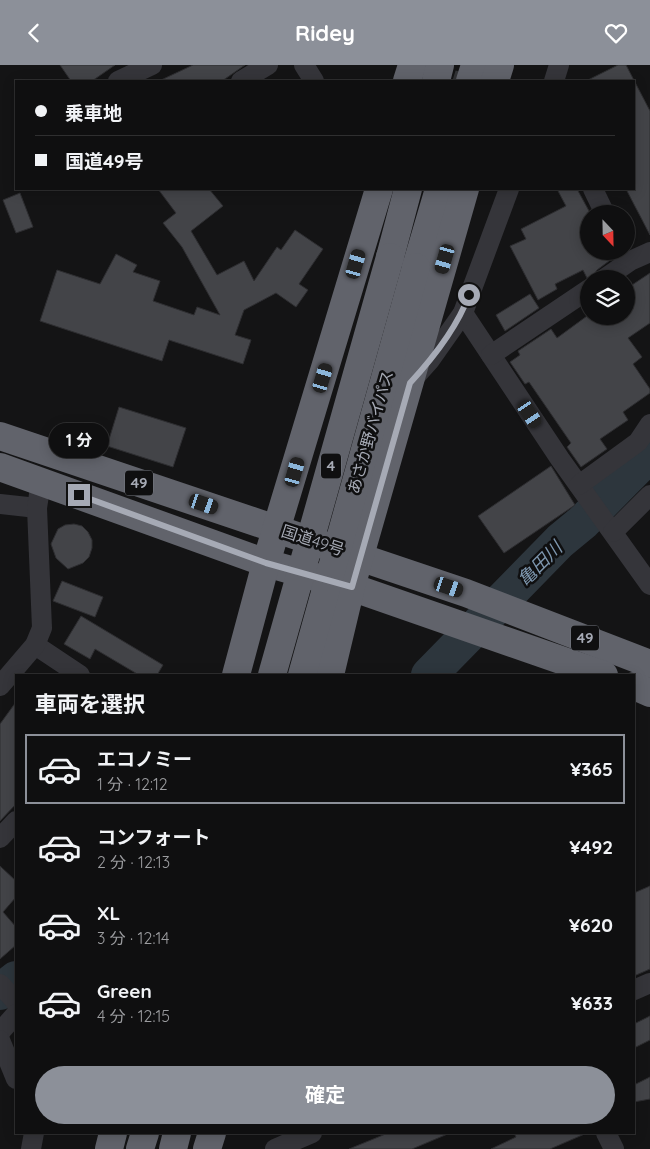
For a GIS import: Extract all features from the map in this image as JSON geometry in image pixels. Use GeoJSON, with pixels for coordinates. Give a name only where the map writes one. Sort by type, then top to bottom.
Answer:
{"type":"FeatureCollection","features":[{"type":"Feature","properties":{"kind":"highway"},"geometry":{"type":"LineString","coordinates":[[407,80],[412,65]]}},
{"type":"Feature","properties":{"kind":"highway"},"geometry":{"type":"LineString","coordinates":[[436,80],[440,65]]}},
{"type":"Feature","properties":{"kind":"highway"},"geometry":{"type":"LineString","coordinates":[[470,80],[475,65]]}},
{"type":"Feature","properties":{"kind":"highway"},"geometry":{"type":"LineString","coordinates":[[495,80],[500,65]]}},
{"type":"Feature","properties":{"kind":"highway"},"geometry":{"type":"LineString","coordinates":[[236,674],[266,563],[278,529],[379,190]]}},
{"type":"Feature","properties":{"kind":"highway","name":"あさか野バイパス"},"geometry":{"type":"LineString","coordinates":[[272,674],[408,190]]}},
{"type":"Feature","properties":{"kind":"highway","name":"あさか野バイパス"},"geometry":{"type":"LineString","coordinates":[[302,674],[439,190]]}},
{"type":"Feature","properties":{"kind":"highway"},"geometry":{"type":"LineString","coordinates":[[330,674],[352,587],[465,190]]}},
{"type":"Feature","properties":{"kind":"highway","name":"国道49号"},"geometry":{"type":"LineString","coordinates":[[0,437],[361,556],[520,613],[650,664]]}},
{"type":"Feature","properties":{"kind":"highway","name":"国道49号"},"geometry":{"type":"LineString","coordinates":[[0,467],[266,563],[352,587],[601,674]]}},
{"type":"Feature","properties":{"kind":"highway"},"geometry":{"type":"LineString","coordinates":[[635,686],[650,693]]}},
{"type":"Feature","properties":{"kind":"highway"},"geometry":{"type":"LineString","coordinates":[[109,1149],[113,1134]]}},
{"type":"Feature","properties":{"kind":"highway"},"geometry":{"type":"LineString","coordinates":[[140,1149],[144,1134]]}},
{"type":"Feature","properties":{"kind":"highway"},"geometry":{"type":"LineString","coordinates":[[173,1149],[177,1134]]}},
{"type":"Feature","properties":{"kind":"highway"},"geometry":{"type":"LineString","coordinates":[[207,1149],[212,1134]]}},
{"type":"Feature","properties":{"kind":"street"},"geometry":{"type":"LineString","coordinates":[[120,80],[152,65]]}},
{"type":"Feature","properties":{"kind":"street"},"geometry":{"type":"LineString","coordinates":[[243,80],[268,65]]}},
{"type":"Feature","properties":{"kind":"street"},"geometry":{"type":"LineString","coordinates":[[304,65],[313,80]]}},
{"type":"Feature","properties":{"kind":"street"},"geometry":{"type":"LineString","coordinates":[[554,80],[559,65]]}},
{"type":"Feature","properties":{"kind":"street"},"geometry":{"type":"LineString","coordinates":[[410,383],[430,360],[462,313],[509,190]]}},
{"type":"Feature","properties":{"kind":"street"},"geometry":{"type":"LineString","coordinates":[[594,190],[601,205]]}},
{"type":"Feature","properties":{"kind":"street"},"geometry":{"type":"LineString","coordinates":[[635,255],[650,252]]}},
{"type":"Feature","properties":{"kind":"street"},"geometry":{"type":"LineString","coordinates":[[613,270],[623,260]]}},
{"type":"Feature","properties":{"kind":"street"},"geometry":{"type":"LineString","coordinates":[[491,355],[580,295]]}},
{"type":"Feature","properties":{"kind":"street"},"geometry":{"type":"LineString","coordinates":[[462,313],[650,585]]}},
{"type":"Feature","properties":{"kind":"street"},"geometry":{"type":"LineString","coordinates":[[582,489],[638,442],[650,424]]}},
{"type":"Feature","properties":{"kind":"street"},"geometry":{"type":"LineString","coordinates":[[0,686],[34,645],[42,628],[37,508],[42,481]]}},
{"type":"Feature","properties":{"kind":"street"},"geometry":{"type":"LineString","coordinates":[[613,532],[650,495]]}},
{"type":"Feature","properties":{"kind":"street"},"geometry":{"type":"LineString","coordinates":[[0,504],[37,508]]}},
{"type":"Feature","properties":{"kind":"street"},"geometry":{"type":"LineString","coordinates":[[34,645],[78,674]]}},
{"type":"Feature","properties":{"kind":"street"},"geometry":{"type":"LineString","coordinates":[[0,838],[15,822]]}},
{"type":"Feature","properties":{"kind":"street"},"geometry":{"type":"LineString","coordinates":[[635,990],[650,983]]}},
{"type":"Feature","properties":{"kind":"street"},"geometry":{"type":"LineString","coordinates":[[0,984],[15,1001]]}},
{"type":"Feature","properties":{"kind":"street"},"geometry":{"type":"LineString","coordinates":[[0,1032],[15,1015]]}},
{"type":"Feature","properties":{"kind":"street"},"geometry":{"type":"LineString","coordinates":[[0,1040],[15,1077]]}},
{"type":"Feature","properties":{"kind":"street"},"geometry":{"type":"LineString","coordinates":[[31,1149],[34,1134]]}},
{"type":"Feature","properties":{"kind":"street"},"geometry":{"type":"LineString","coordinates":[[275,1149],[310,1134]]}},
{"type":"Feature","properties":{"kind":"street"},"geometry":{"type":"LineString","coordinates":[[606,1134],[614,1149]]}},
{"type":"Feature","properties":{"kind":"building"},"geometry":{"type":"Polygon","coordinates":[[[60,65],[115,65],[93,80],[70,80],[60,65]]]}},
{"type":"Feature","properties":{"kind":"building"},"geometry":{"type":"Polygon","coordinates":[[[193,65],[245,65],[223,80],[161,80],[193,65]]]}},
{"type":"Feature","properties":{"kind":"building"},"geometry":{"type":"Polygon","coordinates":[[[618,65],[626,65],[634,80],[588,80],[618,65]]]}},
{"type":"Feature","properties":{"kind":"building"},"geometry":{"type":"Polygon","coordinates":[[[635,82],[650,111],[650,235],[627,190],[635,190],[635,82]]]}},
{"type":"Feature","properties":{"kind":"building"},"geometry":{"type":"Polygon","coordinates":[[[159,190],[210,190],[223,206],[191,231],[217,275],[244,261],[254,281],[277,247],[281,250],[295,230],[323,249],[299,284],[308,290],[296,307],[276,293],[244,310],[235,335],[251,340],[243,364],[169,340],[162,361],[40,321],[57,270],[100,284],[116,254],[137,265],[133,272],[160,281],[153,301],[194,315],[197,307],[220,315],[182,247],[163,223],[176,213],[159,190]]]}},
{"type":"Feature","properties":{"kind":"building"},"geometry":{"type":"Polygon","coordinates":[[[558,190],[578,190],[586,205],[580,205],[580,260],[609,261],[597,270],[580,270],[555,284],[557,289],[538,300],[510,246],[526,239],[521,229],[566,206],[558,190]]]}},
{"type":"Feature","properties":{"kind":"building"},"geometry":{"type":"Polygon","coordinates":[[[20,193],[33,227],[16,233],[3,200],[20,193]]]}},
{"type":"Feature","properties":{"kind":"building"},"geometry":{"type":"Polygon","coordinates":[[[650,273],[650,323],[628,338],[642,357],[633,364],[650,389],[650,393],[623,412],[628,420],[600,439],[607,449],[581,467],[567,447],[571,443],[529,382],[525,384],[510,362],[520,355],[518,351],[551,329],[557,338],[580,321],[580,325],[635,325],[635,283],[650,273]]]}},
{"type":"Feature","properties":{"kind":"building"},"geometry":{"type":"Polygon","coordinates":[[[530,294],[539,308],[505,331],[496,315],[530,294]]]}},
{"type":"Feature","properties":{"kind":"building"},"geometry":{"type":"Polygon","coordinates":[[[119,407],[186,428],[173,467],[107,446],[119,407]]]}},
{"type":"Feature","properties":{"kind":"building"},"geometry":{"type":"Polygon","coordinates":[[[551,466],[575,505],[504,553],[478,516],[551,466]]]}},
{"type":"Feature","properties":{"kind":"building"},"geometry":{"type":"Polygon","coordinates":[[[74,524],[82,526],[88,532],[92,540],[92,548],[89,557],[83,563],[68,569],[56,558],[51,544],[58,529],[65,525],[74,524]]]}},
{"type":"Feature","properties":{"kind":"building"},"geometry":{"type":"Polygon","coordinates":[[[62,581],[103,597],[95,617],[53,601],[62,581]]]}},
{"type":"Feature","properties":{"kind":"building"},"geometry":{"type":"Polygon","coordinates":[[[81,616],[163,665],[158,674],[137,674],[95,649],[90,659],[64,644],[81,616]]]}},
{"type":"Feature","properties":{"kind":"building"},"geometry":{"type":"Polygon","coordinates":[[[15,703],[15,805],[0,821],[0,724],[15,703]]]}},
{"type":"Feature","properties":{"kind":"building"},"geometry":{"type":"Polygon","coordinates":[[[0,866],[15,880],[15,898],[3,912],[15,926],[15,946],[0,959],[0,866]]]}},
{"type":"Feature","properties":{"kind":"building"},"geometry":{"type":"Polygon","coordinates":[[[650,886],[650,969],[635,976],[635,893],[650,886]]]}},
{"type":"Feature","properties":{"kind":"building"},"geometry":{"type":"Polygon","coordinates":[[[650,1016],[650,1040],[635,1048],[635,1024],[650,1016]]]}},
{"type":"Feature","properties":{"kind":"building"},"geometry":{"type":"Polygon","coordinates":[[[650,1077],[650,1099],[635,1102],[635,1084],[650,1077]]]}},
{"type":"Feature","properties":{"kind":"building"},"geometry":{"type":"Polygon","coordinates":[[[386,1134],[448,1134],[412,1149],[349,1149],[386,1134]]]}},
{"type":"Feature","properties":{"kind":"building"},"geometry":{"type":"Polygon","coordinates":[[[514,1134],[585,1134],[550,1149],[491,1149],[516,1137],[514,1134]]]}},
{"type":"Feature","properties":{"kind":"waterway","name":"亀田川"},"geometry":{"type":"LineString","coordinates":[[430,674],[560,541],[583,522],[650,454]]}},
{"type":"Feature","properties":{"kind":"waterway","name":"亀田川"},"geometry":{"type":"LineString","coordinates":[[0,992],[15,980]]}},
{"type":"Feature","properties":{"kind":"tunnel"},"geometry":{"type":"LineString","coordinates":[[424,71],[453,80]]}},
{"type":"Feature","properties":{"kind":"route"},"geometry":{"type":"LineString","coordinates":[[79,495],[266,563],[352,587],[410,383],[430,360],[462,313],[469,295]]}}]}
